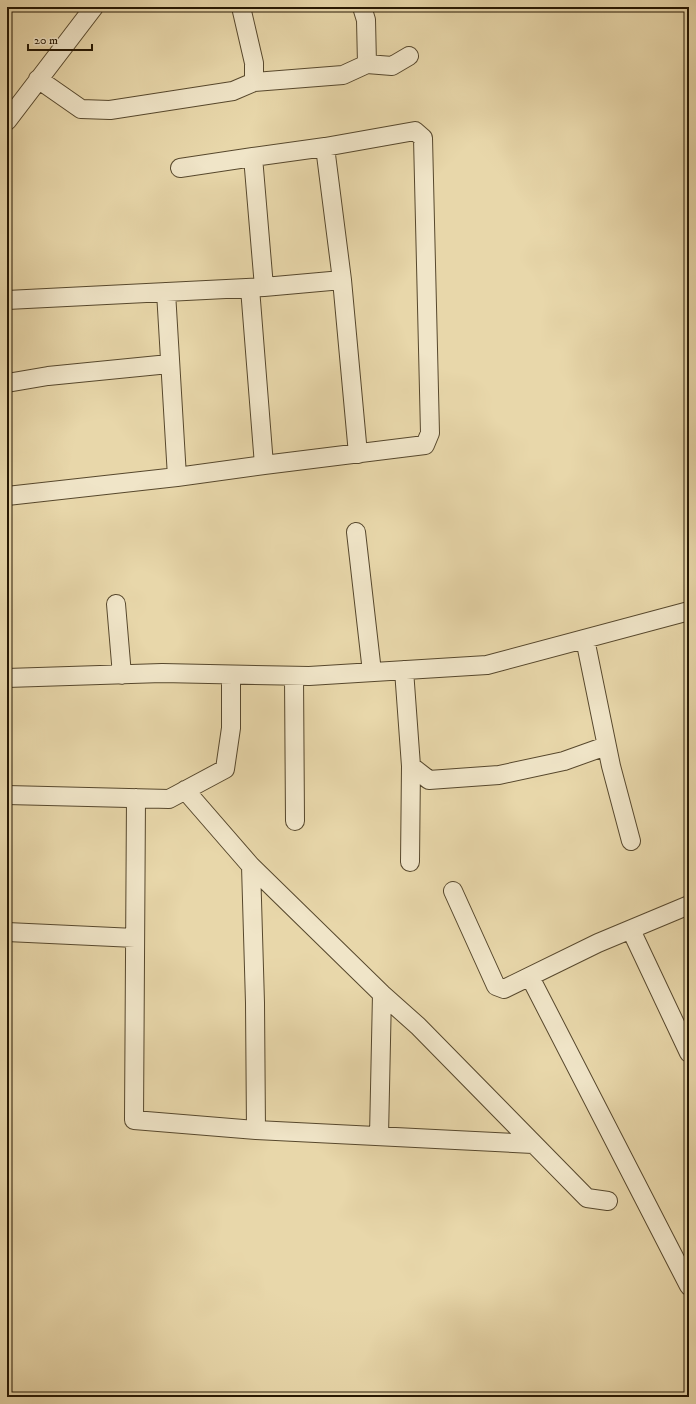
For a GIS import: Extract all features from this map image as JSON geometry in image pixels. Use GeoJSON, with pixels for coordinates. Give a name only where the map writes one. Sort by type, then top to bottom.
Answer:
{"type":"FeatureCollection","features":[{"type":"Feature","properties":{"kind":"street"},"geometry":{"type":"LineString","coordinates":[[7,121],[94,7]]}},
{"type":"Feature","properties":{"kind":"street"},"geometry":{"type":"LineString","coordinates":[[241,7],[254,63],[254,82]]}},
{"type":"Feature","properties":{"kind":"street"},"geometry":{"type":"LineString","coordinates":[[362,7],[366,20],[367,64]]}},
{"type":"Feature","properties":{"kind":"street"},"geometry":{"type":"LineString","coordinates":[[38,79],[81,108],[110,110],[233,91],[254,82],[343,75],[367,64],[392,66],[410,56]]}},
{"type":"Feature","properties":{"kind":"street"},"geometry":{"type":"LineString","coordinates":[[7,496],[177,477],[425,445],[430,433],[423,138],[415,131],[325,147],[180,168]]}},
{"type":"Feature","properties":{"kind":"street"},"geometry":{"type":"LineString","coordinates":[[325,147],[342,280],[358,454]]}},
{"type":"Feature","properties":{"kind":"street"},"geometry":{"type":"LineString","coordinates":[[253,157],[264,465]]}},
{"type":"Feature","properties":{"kind":"street"},"geometry":{"type":"LineString","coordinates":[[7,300],[257,287],[342,280]]}},
{"type":"Feature","properties":{"kind":"street"},"geometry":{"type":"LineString","coordinates":[[166,292],[169,364],[177,477]]}},
{"type":"Feature","properties":{"kind":"street"},"geometry":{"type":"LineString","coordinates":[[7,383],[48,376],[169,364]]}},
{"type":"Feature","properties":{"kind":"street"},"geometry":{"type":"LineString","coordinates":[[356,532],[372,672]]}},
{"type":"Feature","properties":{"kind":"street"},"geometry":{"type":"LineString","coordinates":[[116,604],[122,675]]}},
{"type":"Feature","properties":{"kind":"street"},"geometry":{"type":"LineString","coordinates":[[7,678],[162,673],[294,676],[487,665],[689,610]]}},
{"type":"Feature","properties":{"kind":"street"},"geometry":{"type":"LineString","coordinates":[[585,639],[606,746],[631,841]]}},
{"type":"Feature","properties":{"kind":"street"},"geometry":{"type":"LineString","coordinates":[[404,670],[411,766],[410,862]]}},
{"type":"Feature","properties":{"kind":"street"},"geometry":{"type":"LineString","coordinates":[[7,795],[169,799],[225,769],[231,728],[230,675]]}},
{"type":"Feature","properties":{"kind":"street"},"geometry":{"type":"LineString","coordinates":[[294,676],[295,821]]}},
{"type":"Feature","properties":{"kind":"street"},"geometry":{"type":"LineString","coordinates":[[411,766],[429,780],[499,775],[564,761],[606,746]]}},
{"type":"Feature","properties":{"kind":"street"},"geometry":{"type":"LineString","coordinates":[[185,790],[252,866],[382,994],[418,1026],[587,1198],[608,1201]]}},
{"type":"Feature","properties":{"kind":"street"},"geometry":{"type":"LineString","coordinates":[[136,798],[134,1120],[256,1130],[534,1144]]}},
{"type":"Feature","properties":{"kind":"street"},"geometry":{"type":"LineString","coordinates":[[252,866],[256,1130]]}},
{"type":"Feature","properties":{"kind":"street"},"geometry":{"type":"LineString","coordinates":[[453,891],[496,986],[504,989],[598,942],[632,930],[689,905]]}},
{"type":"Feature","properties":{"kind":"street"},"geometry":{"type":"LineString","coordinates":[[632,930],[689,1053]]}},
{"type":"Feature","properties":{"kind":"street"},"geometry":{"type":"LineString","coordinates":[[7,932],[135,938]]}},
{"type":"Feature","properties":{"kind":"street"},"geometry":{"type":"LineString","coordinates":[[530,977],[689,1286]]}},
{"type":"Feature","properties":{"kind":"street"},"geometry":{"type":"LineString","coordinates":[[379,1136],[382,994]]}}]}
